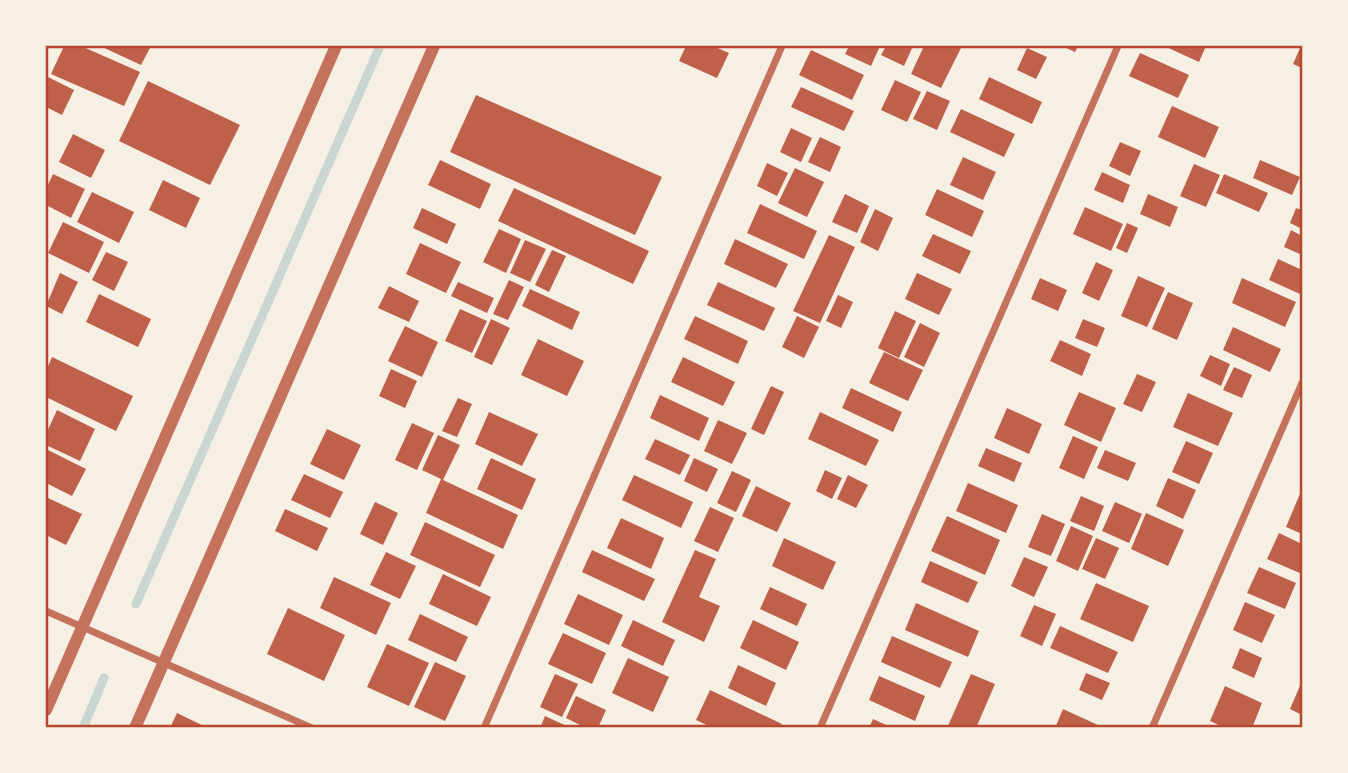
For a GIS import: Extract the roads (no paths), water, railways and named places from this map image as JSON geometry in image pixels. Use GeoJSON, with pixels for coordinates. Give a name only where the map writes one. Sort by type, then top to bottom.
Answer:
{"type":"FeatureCollection","features":[{"type":"Feature","properties":{"kind":"street"},"geometry":{"type":"LineString","coordinates":[[46,710],[336,46]]}},
{"type":"Feature","properties":{"kind":"street"},"geometry":{"type":"LineString","coordinates":[[135,727],[434,46]]}},
{"type":"Feature","properties":{"kind":"street"},"geometry":{"type":"LineString","coordinates":[[484,727],[782,46]]}},
{"type":"Feature","properties":{"kind":"street"},"geometry":{"type":"LineString","coordinates":[[820,727],[1118,46]]}},
{"type":"Feature","properties":{"kind":"street"},"geometry":{"type":"LineString","coordinates":[[1152,727],[1303,383]]}},
{"type":"Feature","properties":{"kind":"street"},"geometry":{"type":"LineString","coordinates":[[46,611],[312,727]]}},
{"type":"Feature","properties":{"kind":"waterway"},"geometry":{"type":"LineString","coordinates":[[136,604],[380,46]]}},
{"type":"Feature","properties":{"kind":"waterway"},"geometry":{"type":"LineString","coordinates":[[83,728],[104,678]]}}]}
